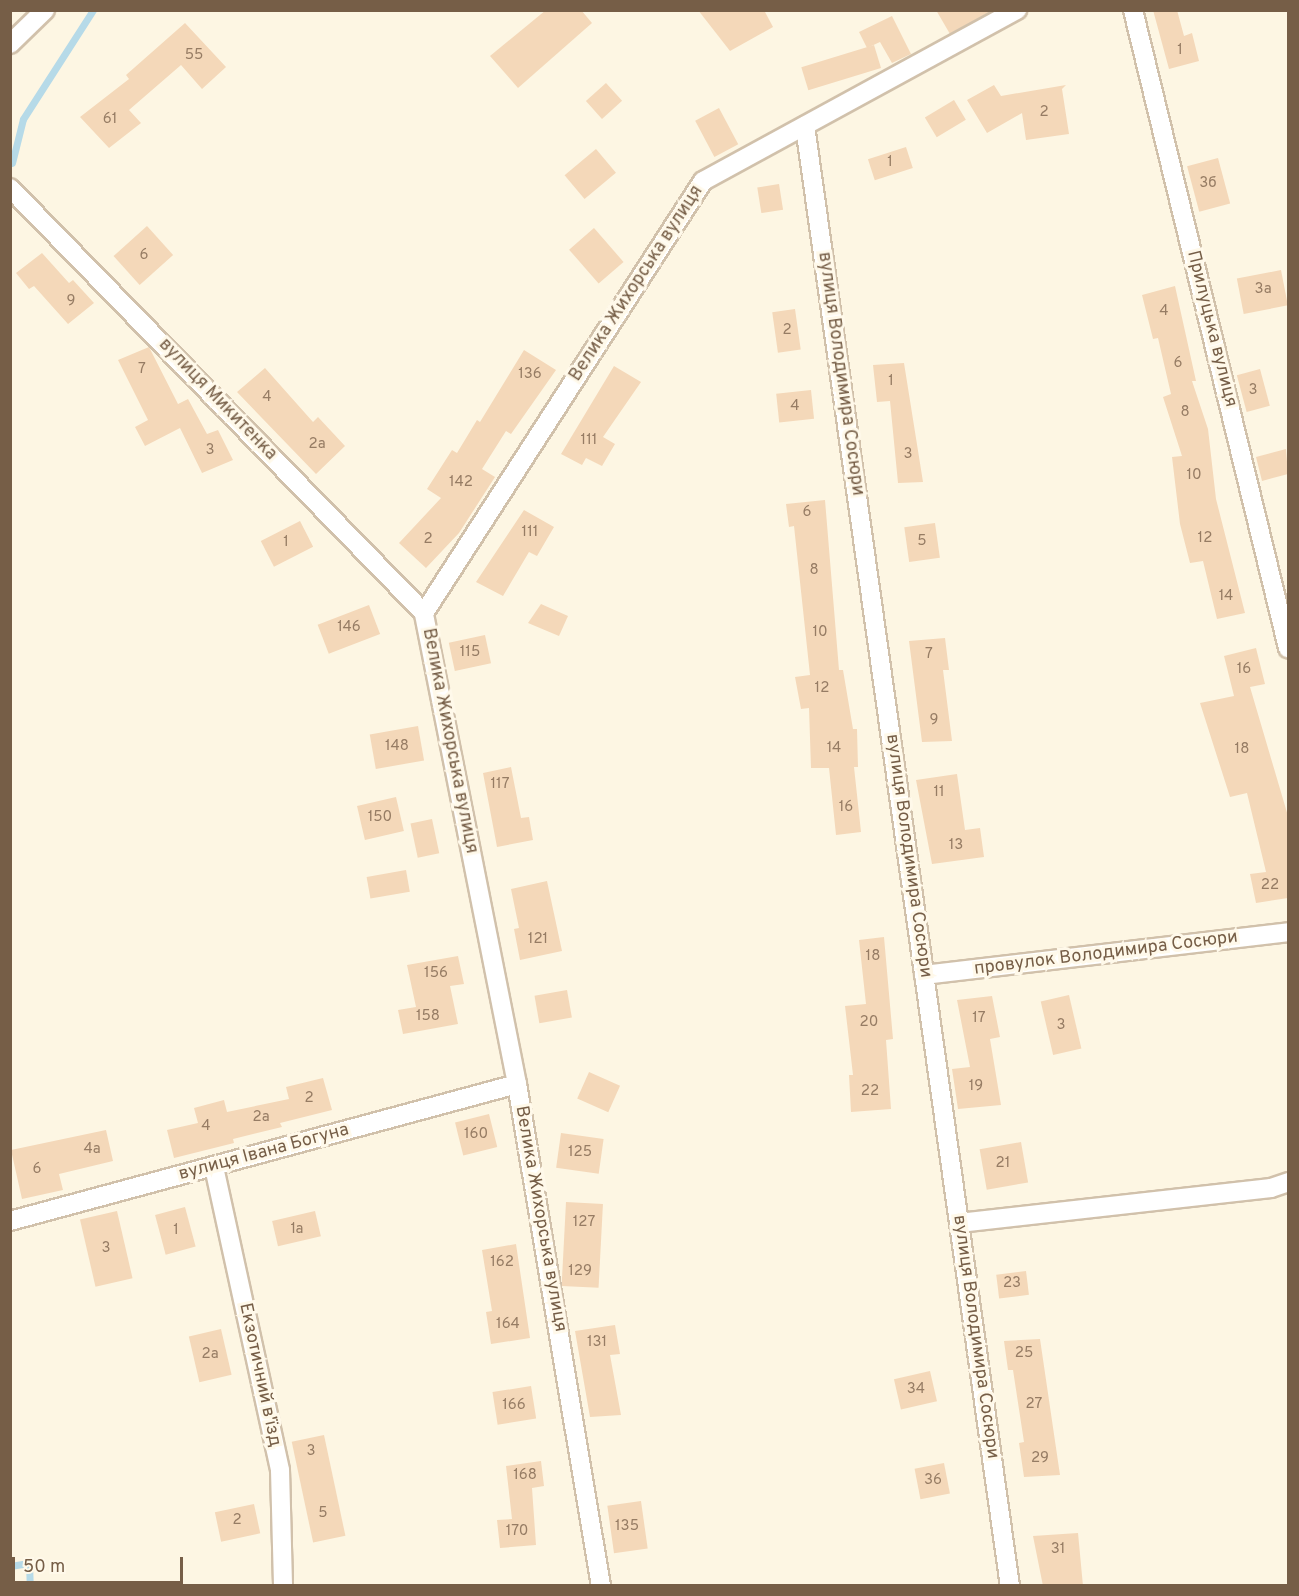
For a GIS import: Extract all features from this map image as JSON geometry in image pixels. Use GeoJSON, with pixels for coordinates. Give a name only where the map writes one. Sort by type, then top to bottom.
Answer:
{"type":"FeatureCollection","features":[{"type":"Feature","properties":{"kind":"street"},"geometry":{"type":"LineString","coordinates":[[10,44],[45,10]]}},
{"type":"Feature","properties":{"kind":"street","name":"Велика Жихорська вулиця"},"geometry":{"type":"LineString","coordinates":[[601,1586],[517,1084],[424,613],[703,181],[1017,10]]}},
{"type":"Feature","properties":{"kind":"street","name":"Прилуцька вулиця"},"geometry":{"type":"LineString","coordinates":[[1133,10],[1288,648]]}},
{"type":"Feature","properties":{"kind":"street","name":"вулиця Володимира Сосюри"},"geometry":{"type":"LineString","coordinates":[[805,126],[1010,1586]]}},
{"type":"Feature","properties":{"kind":"street","name":"вулиця Микитенка"},"geometry":{"type":"LineString","coordinates":[[10,188],[424,613]]}},
{"type":"Feature","properties":{"kind":"street","name":"провулок Володимира Сосюри"},"geometry":{"type":"LineString","coordinates":[[924,975],[1288,932]]}},
{"type":"Feature","properties":{"kind":"street","name":"вулиця Івана Богуна"},"geometry":{"type":"LineString","coordinates":[[10,1221],[517,1084]]}},
{"type":"Feature","properties":{"kind":"street","name":"Екзотичний в'їзд"},"geometry":{"type":"LineString","coordinates":[[214,1167],[280,1470],[283,1586]]}},
{"type":"Feature","properties":{"kind":"street"},"geometry":{"type":"LineString","coordinates":[[959,1223],[1271,1188],[1288,1182]]}},
{"type":"Feature","properties":{"kind":"building"},"geometry":{"type":"Polygon","coordinates":[[[546,10],[581,10],[592,23],[518,88],[490,56],[546,10]]]}},
{"type":"Feature","properties":{"kind":"building"},"geometry":{"type":"Polygon","coordinates":[[[698,10],[764,10],[773,27],[730,51],[698,10]]]}},
{"type":"Feature","properties":{"kind":"building"},"geometry":{"type":"Polygon","coordinates":[[[936,10],[993,10],[950,34],[936,10]]]}},
{"type":"Feature","properties":{"kind":"building"},"geometry":{"type":"Polygon","coordinates":[[[1153,10],[1177,10],[1184,36],[1192,33],[1199,61],[1169,69],[1153,10]]]}},
{"type":"Feature","properties":{"kind":"building"},"geometry":{"type":"Polygon","coordinates":[[[892,16],[911,54],[892,63],[880,42],[867,48],[859,32],[892,16]]]}},
{"type":"Feature","properties":{"kind":"building"},"geometry":{"type":"Polygon","coordinates":[[[185,23],[226,67],[202,89],[181,65],[129,110],[141,123],[109,148],[80,117],[129,79],[126,75],[185,23]]]}},
{"type":"Feature","properties":{"kind":"building"},"geometry":{"type":"Polygon","coordinates":[[[874,45],[881,68],[808,90],[801,67],[874,45]]]}},
{"type":"Feature","properties":{"kind":"building"},"geometry":{"type":"Polygon","coordinates":[[[606,83],[622,101],[602,119],[586,101],[606,83]]]}},
{"type":"Feature","properties":{"kind":"building"},"geometry":{"type":"Polygon","coordinates":[[[994,85],[1001,96],[1066,85],[1062,89],[1069,134],[1026,140],[1022,113],[987,133],[967,100],[994,85]]]}},
{"type":"Feature","properties":{"kind":"building"},"geometry":{"type":"Polygon","coordinates":[[[954,100],[966,120],[937,137],[925,118],[954,100]]]}},
{"type":"Feature","properties":{"kind":"building"},"geometry":{"type":"Polygon","coordinates":[[[719,108],[738,144],[714,157],[695,121],[719,108]]]}},
{"type":"Feature","properties":{"kind":"building"},"geometry":{"type":"Polygon","coordinates":[[[906,147],[913,168],[875,180],[868,159],[906,147]]]}},
{"type":"Feature","properties":{"kind":"building"},"geometry":{"type":"Polygon","coordinates":[[[596,149],[616,173],[585,199],[565,175],[596,149]]]}},
{"type":"Feature","properties":{"kind":"building"},"geometry":{"type":"Polygon","coordinates":[[[1218,158],[1230,203],[1199,212],[1187,166],[1218,158]]]}},
{"type":"Feature","properties":{"kind":"building"},"geometry":{"type":"Polygon","coordinates":[[[779,184],[783,210],[761,213],[757,187],[779,184]]]}},
{"type":"Feature","properties":{"kind":"building"},"geometry":{"type":"Polygon","coordinates":[[[147,226],[173,255],[140,285],[114,256],[147,226]]]}},
{"type":"Feature","properties":{"kind":"building"},"geometry":{"type":"Polygon","coordinates":[[[594,228],[624,262],[599,284],[569,250],[594,228]]]}},
{"type":"Feature","properties":{"kind":"building"},"geometry":{"type":"Polygon","coordinates":[[[42,253],[69,283],[73,280],[94,303],[68,324],[34,286],[29,289],[16,273],[42,253]]]}},
{"type":"Feature","properties":{"kind":"building"},"geometry":{"type":"Polygon","coordinates":[[[1281,270],[1288,305],[1244,314],[1237,279],[1281,270]]]}},
{"type":"Feature","properties":{"kind":"building"},"geometry":{"type":"Polygon","coordinates":[[[1175,286],[1196,381],[1192,381],[1208,429],[1216,499],[1245,613],[1217,619],[1203,561],[1190,563],[1180,524],[1172,457],[1182,456],[1163,397],[1171,394],[1158,338],[1153,339],[1142,295],[1175,286]]]}},
{"type":"Feature","properties":{"kind":"building"},"geometry":{"type":"Polygon","coordinates":[[[795,309],[801,350],[778,353],[772,312],[795,309]]]}},
{"type":"Feature","properties":{"kind":"building"},"geometry":{"type":"Polygon","coordinates":[[[149,347],[178,404],[188,399],[207,434],[218,430],[233,460],[202,473],[180,428],[145,446],[135,427],[148,420],[118,360],[149,347]]]}},
{"type":"Feature","properties":{"kind":"building"},"geometry":{"type":"Polygon","coordinates":[[[524,350],[556,370],[511,434],[506,431],[482,469],[495,477],[459,533],[426,568],[399,543],[441,498],[427,489],[452,450],[457,453],[477,420],[480,422],[524,350]]]}},
{"type":"Feature","properties":{"kind":"building"},"geometry":{"type":"Polygon","coordinates":[[[904,363],[923,482],[898,483],[890,401],[877,402],[873,365],[904,363]]]}},
{"type":"Feature","properties":{"kind":"building"},"geometry":{"type":"Polygon","coordinates":[[[614,366],[641,382],[603,437],[615,444],[602,466],[586,458],[582,465],[561,454],[614,366]]]}},
{"type":"Feature","properties":{"kind":"building"},"geometry":{"type":"Polygon","coordinates":[[[265,368],[313,422],[318,417],[345,446],[316,474],[237,392],[265,368]]]}},
{"type":"Feature","properties":{"kind":"building"},"geometry":{"type":"Polygon","coordinates":[[[1260,369],[1270,406],[1247,412],[1237,375],[1260,369]]]}},
{"type":"Feature","properties":{"kind":"building"},"geometry":{"type":"Polygon","coordinates":[[[811,390],[814,419],[779,422],[776,394],[811,390]]]}},
{"type":"Feature","properties":{"kind":"building"},"geometry":{"type":"Polygon","coordinates":[[[1286,449],[1288,474],[1262,481],[1256,457],[1286,449]]]}},
{"type":"Feature","properties":{"kind":"building"},"geometry":{"type":"Polygon","coordinates":[[[825,500],[839,670],[843,670],[853,729],[857,729],[858,767],[854,767],[861,832],[836,835],[829,768],[811,768],[809,708],[801,709],[795,677],[810,675],[794,526],[789,527],[786,504],[825,500]]]}},
{"type":"Feature","properties":{"kind":"building"},"geometry":{"type":"Polygon","coordinates":[[[524,510],[554,527],[537,556],[529,552],[503,596],[476,582],[524,510]]]}},
{"type":"Feature","properties":{"kind":"building"},"geometry":{"type":"Polygon","coordinates":[[[300,521],[313,547],[274,567],[261,541],[300,521]]]}},
{"type":"Feature","properties":{"kind":"building"},"geometry":{"type":"Polygon","coordinates":[[[935,523],[940,558],[909,562],[904,527],[935,523]]]}},
{"type":"Feature","properties":{"kind":"building"},"geometry":{"type":"Polygon","coordinates":[[[541,604],[568,616],[559,636],[528,623],[541,604]]]}},
{"type":"Feature","properties":{"kind":"building"},"geometry":{"type":"Polygon","coordinates":[[[369,605],[380,634],[329,654],[318,625],[369,605]]]}},
{"type":"Feature","properties":{"kind":"building"},"geometry":{"type":"Polygon","coordinates":[[[485,635],[491,663],[455,671],[449,643],[485,635]]]}},
{"type":"Feature","properties":{"kind":"building"},"geometry":{"type":"Polygon","coordinates":[[[945,638],[949,670],[943,670],[952,741],[922,742],[909,641],[945,638]]]}},
{"type":"Feature","properties":{"kind":"building"},"geometry":{"type":"Polygon","coordinates":[[[1256,648],[1265,684],[1250,687],[1288,816],[1288,898],[1256,903],[1250,874],[1266,872],[1247,793],[1230,797],[1200,703],[1234,696],[1224,656],[1256,648]]]}},
{"type":"Feature","properties":{"kind":"building"},"geometry":{"type":"Polygon","coordinates":[[[418,726],[424,760],[376,769],[370,735],[418,726]]]}},
{"type":"Feature","properties":{"kind":"building"},"geometry":{"type":"Polygon","coordinates":[[[511,767],[521,818],[529,817],[533,840],[497,847],[483,773],[511,767]]]}},
{"type":"Feature","properties":{"kind":"building"},"geometry":{"type":"Polygon","coordinates":[[[957,774],[965,830],[980,828],[984,857],[932,864],[916,780],[957,774]]]}},
{"type":"Feature","properties":{"kind":"building"},"geometry":{"type":"Polygon","coordinates":[[[396,797],[404,831],[365,840],[357,806],[396,797]]]}},
{"type":"Feature","properties":{"kind":"building"},"geometry":{"type":"Polygon","coordinates":[[[432,819],[439,853],[418,858],[410,824],[432,819]]]}},
{"type":"Feature","properties":{"kind":"building"},"geometry":{"type":"Polygon","coordinates":[[[406,870],[410,892],[370,899],[367,877],[406,870]]]}},
{"type":"Feature","properties":{"kind":"building"},"geometry":{"type":"Polygon","coordinates":[[[547,881],[562,951],[520,960],[514,929],[519,928],[511,889],[547,881]]]}},
{"type":"Feature","properties":{"kind":"building"},"geometry":{"type":"Polygon","coordinates":[[[884,937],[893,1039],[886,1040],[891,1109],[851,1112],[849,1075],[853,1075],[845,1006],[866,1004],[859,940],[884,937]]]}},
{"type":"Feature","properties":{"kind":"building"},"geometry":{"type":"Polygon","coordinates":[[[458,956],[464,984],[450,986],[458,1024],[403,1034],[398,1010],[416,1007],[407,965],[458,956]]]}},
{"type":"Feature","properties":{"kind":"building"},"geometry":{"type":"Polygon","coordinates":[[[567,990],[572,1018],[539,1023],[535,996],[567,990]]]}},
{"type":"Feature","properties":{"kind":"building"},"geometry":{"type":"Polygon","coordinates":[[[1069,995],[1081,1049],[1053,1055],[1041,1002],[1069,995]]]}},
{"type":"Feature","properties":{"kind":"building"},"geometry":{"type":"Polygon","coordinates":[[[992,996],[1000,1037],[990,1039],[1001,1105],[958,1109],[952,1069],[970,1067],[957,1000],[992,996]]]}},
{"type":"Feature","properties":{"kind":"building"},"geometry":{"type":"Polygon","coordinates":[[[589,1072],[620,1086],[608,1112],[577,1098],[589,1072]]]}},
{"type":"Feature","properties":{"kind":"building"},"geometry":{"type":"Polygon","coordinates":[[[323,1078],[332,1110],[280,1123],[282,1127],[233,1139],[234,1143],[174,1158],[167,1130],[198,1123],[194,1108],[224,1100],[227,1112],[289,1099],[286,1087],[323,1078]]]}},
{"type":"Feature","properties":{"kind":"building"},"geometry":{"type":"Polygon","coordinates":[[[489,1114],[497,1147],[463,1155],[455,1122],[489,1114]]]}},
{"type":"Feature","properties":{"kind":"building"},"geometry":{"type":"Polygon","coordinates":[[[106,1130],[113,1161],[59,1174],[63,1190],[22,1199],[11,1150],[106,1130]]]}},
{"type":"Feature","properties":{"kind":"building"},"geometry":{"type":"Polygon","coordinates":[[[561,1133],[604,1139],[599,1174],[556,1168],[561,1133]]]}},
{"type":"Feature","properties":{"kind":"building"},"geometry":{"type":"Polygon","coordinates":[[[1021,1142],[1028,1182],[987,1190],[980,1149],[1021,1142]]]}},
{"type":"Feature","properties":{"kind":"building"},"geometry":{"type":"Polygon","coordinates":[[[566,1202],[603,1204],[599,1288],[562,1286],[566,1202]]]}},
{"type":"Feature","properties":{"kind":"building"},"geometry":{"type":"Polygon","coordinates":[[[185,1207],[196,1247],[166,1255],[155,1215],[185,1207]]]}},
{"type":"Feature","properties":{"kind":"building"},"geometry":{"type":"Polygon","coordinates":[[[117,1211],[133,1278],[95,1287],[80,1220],[117,1211]]]}},
{"type":"Feature","properties":{"kind":"building"},"geometry":{"type":"Polygon","coordinates":[[[315,1211],[321,1236],[278,1246],[272,1221],[315,1211]]]}},
{"type":"Feature","properties":{"kind":"building"},"geometry":{"type":"Polygon","coordinates":[[[516,1244],[530,1338],[491,1344],[486,1312],[492,1311],[482,1250],[516,1244]]]}},
{"type":"Feature","properties":{"kind":"building"},"geometry":{"type":"Polygon","coordinates":[[[1026,1271],[1029,1295],[999,1298],[996,1275],[1026,1271]]]}},
{"type":"Feature","properties":{"kind":"building"},"geometry":{"type":"Polygon","coordinates":[[[615,1325],[620,1354],[610,1355],[621,1415],[590,1417],[575,1331],[615,1325]]]}},
{"type":"Feature","properties":{"kind":"building"},"geometry":{"type":"Polygon","coordinates":[[[221,1329],[232,1375],[199,1382],[189,1336],[221,1329]]]}},
{"type":"Feature","properties":{"kind":"building"},"geometry":{"type":"Polygon","coordinates":[[[1040,1339],[1060,1475],[1024,1477],[1019,1443],[1024,1442],[1013,1370],[1008,1370],[1004,1341],[1040,1339]]]}},
{"type":"Feature","properties":{"kind":"building"},"geometry":{"type":"Polygon","coordinates":[[[930,1371],[937,1401],[901,1410],[894,1379],[930,1371]]]}},
{"type":"Feature","properties":{"kind":"building"},"geometry":{"type":"Polygon","coordinates":[[[531,1386],[536,1419],[498,1425],[492,1392],[531,1386]]]}},
{"type":"Feature","properties":{"kind":"building"},"geometry":{"type":"Polygon","coordinates":[[[324,1435],[345,1536],[313,1543],[292,1442],[324,1435]]]}},
{"type":"Feature","properties":{"kind":"building"},"geometry":{"type":"Polygon","coordinates":[[[541,1461],[544,1486],[532,1488],[536,1545],[500,1548],[497,1520],[512,1519],[506,1466],[541,1461]]]}},
{"type":"Feature","properties":{"kind":"building"},"geometry":{"type":"Polygon","coordinates":[[[944,1463],[950,1493],[920,1499],[915,1469],[944,1463]]]}},
{"type":"Feature","properties":{"kind":"building"},"geometry":{"type":"Polygon","coordinates":[[[641,1501],[648,1549],[614,1553],[607,1506],[641,1501]]]}},
{"type":"Feature","properties":{"kind":"building"},"geometry":{"type":"Polygon","coordinates":[[[254,1504],[260,1533],[221,1542],[215,1512],[254,1504]]]}},
{"type":"Feature","properties":{"kind":"building"},"geometry":{"type":"Polygon","coordinates":[[[1078,1533],[1083,1586],[1043,1586],[1033,1536],[1078,1533]]]}},
{"type":"Feature","properties":{"kind":"waterway"},"geometry":{"type":"LineString","coordinates":[[12,163],[23,119],[93,10]]}},
{"type":"Feature","properties":{"kind":"waterway"},"geometry":{"type":"LineString","coordinates":[[10,1566],[29,1563],[30,1586]]}}]}
